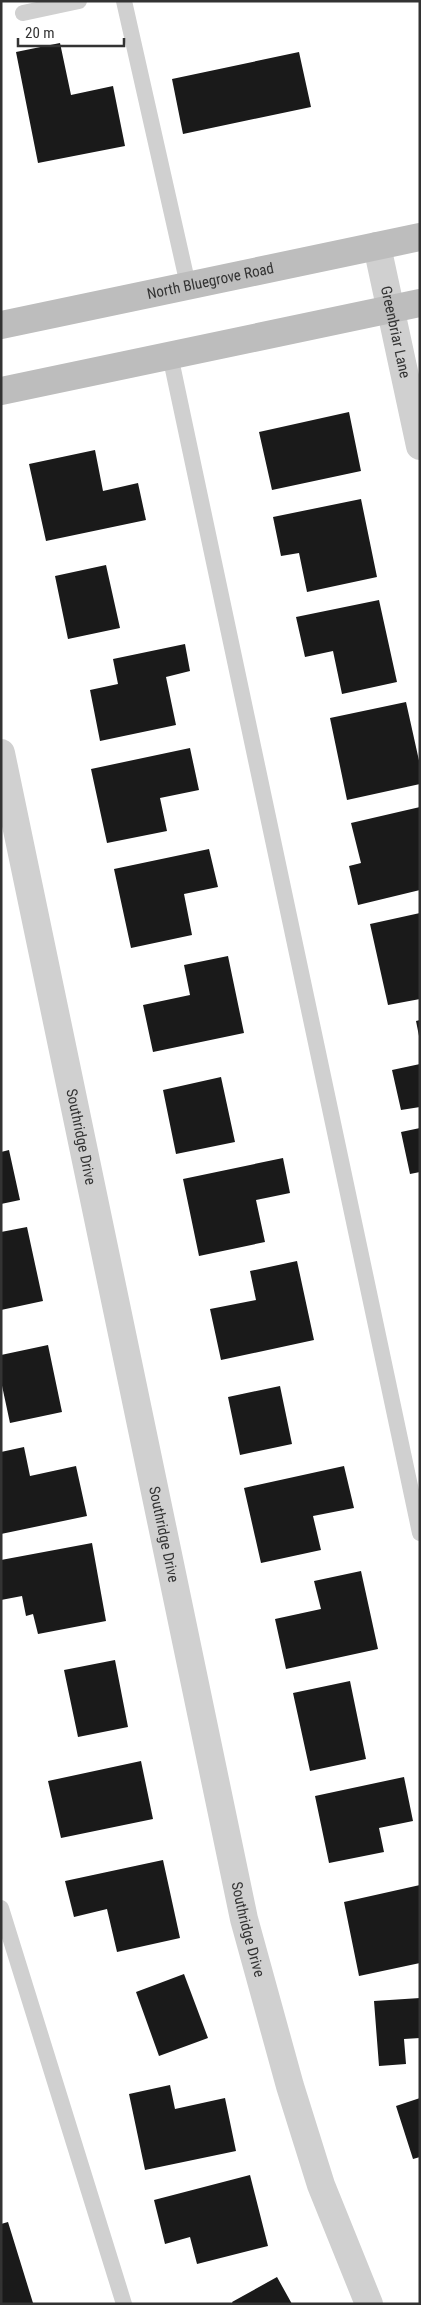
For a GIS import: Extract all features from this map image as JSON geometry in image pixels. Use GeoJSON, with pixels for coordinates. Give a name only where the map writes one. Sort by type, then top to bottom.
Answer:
{"type":"FeatureCollection","features":[{"type":"Feature","properties":{"kind":"main road","name":"North Bluegrove Road"},"geometry":{"type":"LineString","coordinates":[[1,325],[420,237]]}},
{"type":"Feature","properties":{"kind":"main road"},"geometry":{"type":"LineString","coordinates":[[1,391],[420,303]]}},
{"type":"Feature","properties":{"kind":"street","name":"Greenbriar Lane"},"geometry":{"type":"LineString","coordinates":[[377,246],[420,446]]}},
{"type":"Feature","properties":{"kind":"street","name":"Southridge Drive"},"geometry":{"type":"LineString","coordinates":[[1,753],[244,1919],[290,2086],[321,2185],[369,2304]]}},
{"type":"Feature","properties":{"kind":"lane"},"geometry":{"type":"LineString","coordinates":[[23,13],[79,1]]}},
{"type":"Feature","properties":{"kind":"lane"},"geometry":{"type":"LineString","coordinates":[[124,1],[188,285]]}},
{"type":"Feature","properties":{"kind":"lane"},"geometry":{"type":"LineString","coordinates":[[170,355],[420,1532]]}},
{"type":"Feature","properties":{"kind":"lane"},"geometry":{"type":"LineString","coordinates":[[1,1908],[124,2304]]}},
{"type":"Feature","properties":{"kind":"building"},"geometry":{"type":"Polygon","coordinates":[[[60,43],[71,95],[113,86],[125,146],[38,163],[16,52],[60,43]]]}},
{"type":"Feature","properties":{"kind":"building"},"geometry":{"type":"Polygon","coordinates":[[[299,52],[311,107],[183,134],[172,79],[299,52]]]}},
{"type":"Feature","properties":{"kind":"building"},"geometry":{"type":"Polygon","coordinates":[[[349,412],[361,471],[272,490],[259,432],[349,412]]]}},
{"type":"Feature","properties":{"kind":"building"},"geometry":{"type":"Polygon","coordinates":[[[95,450],[103,491],[138,483],[146,520],[46,541],[29,464],[95,450]]]}},
{"type":"Feature","properties":{"kind":"building"},"geometry":{"type":"Polygon","coordinates":[[[361,499],[377,577],[307,592],[299,553],[281,556],[273,517],[361,499]]]}},
{"type":"Feature","properties":{"kind":"building"},"geometry":{"type":"Polygon","coordinates":[[[106,565],[120,628],[68,639],[55,576],[106,565]]]}},
{"type":"Feature","properties":{"kind":"building"},"geometry":{"type":"Polygon","coordinates":[[[379,600],[397,682],[342,694],[333,651],[305,657],[296,617],[379,600]]]}},
{"type":"Feature","properties":{"kind":"building"},"geometry":{"type":"Polygon","coordinates":[[[185,644],[190,671],[166,677],[176,725],[100,741],[90,690],[118,684],[113,659],[185,644]]]}},
{"type":"Feature","properties":{"kind":"building"},"geometry":{"type":"Polygon","coordinates":[[[406,702],[420,765],[420,784],[347,800],[330,718],[406,702]]]}},
{"type":"Feature","properties":{"kind":"building"},"geometry":{"type":"Polygon","coordinates":[[[190,748],[199,790],[160,798],[167,831],[107,843],[91,769],[190,748]]]}},
{"type":"Feature","properties":{"kind":"building"},"geometry":{"type":"Polygon","coordinates":[[[420,807],[420,890],[358,905],[349,866],[361,863],[351,823],[420,807]]]}},
{"type":"Feature","properties":{"kind":"building"},"geometry":{"type":"Polygon","coordinates":[[[209,849],[218,887],[184,894],[192,935],[131,948],[114,869],[209,849]]]}},
{"type":"Feature","properties":{"kind":"building"},"geometry":{"type":"Polygon","coordinates":[[[420,913],[420,999],[388,1005],[370,924],[420,913]]]}},
{"type":"Feature","properties":{"kind":"building"},"geometry":{"type":"Polygon","coordinates":[[[228,956],[244,1033],[153,1052],[143,1005],[190,995],[184,965],[228,956]]]}},
{"type":"Feature","properties":{"kind":"building"},"geometry":{"type":"Polygon","coordinates":[[[420,1020],[420,1036],[419,1036],[416,1021],[420,1020]]]}},
{"type":"Feature","properties":{"kind":"building"},"geometry":{"type":"Polygon","coordinates":[[[420,1064],[420,1107],[401,1110],[392,1070],[420,1064]]]}},
{"type":"Feature","properties":{"kind":"building"},"geometry":{"type":"Polygon","coordinates":[[[221,1077],[235,1142],[176,1154],[163,1090],[221,1077]]]}},
{"type":"Feature","properties":{"kind":"building"},"geometry":{"type":"Polygon","coordinates":[[[420,1128],[420,1172],[410,1174],[401,1132],[420,1128]]]}},
{"type":"Feature","properties":{"kind":"building"},"geometry":{"type":"Polygon","coordinates":[[[9,1150],[20,1200],[1,1204],[1,1152],[9,1150]]]}},
{"type":"Feature","properties":{"kind":"building"},"geometry":{"type":"Polygon","coordinates":[[[283,1158],[290,1193],[256,1200],[265,1242],[199,1256],[183,1179],[283,1158]]]}},
{"type":"Feature","properties":{"kind":"building"},"geometry":{"type":"Polygon","coordinates":[[[27,1227],[43,1301],[1,1310],[1,1232],[27,1227]]]}},
{"type":"Feature","properties":{"kind":"building"},"geometry":{"type":"Polygon","coordinates":[[[297,1261],[314,1340],[221,1360],[210,1309],[256,1300],[250,1271],[297,1261]]]}},
{"type":"Feature","properties":{"kind":"building"},"geometry":{"type":"Polygon","coordinates":[[[48,1345],[62,1412],[10,1423],[1,1381],[1,1355],[48,1345]]]}},
{"type":"Feature","properties":{"kind":"building"},"geometry":{"type":"Polygon","coordinates":[[[280,1386],[292,1444],[240,1455],[228,1397],[280,1386]]]}},
{"type":"Feature","properties":{"kind":"building"},"geometry":{"type":"Polygon","coordinates":[[[24,1447],[30,1476],[76,1466],[87,1516],[1,1534],[1,1452],[24,1447]]]}},
{"type":"Feature","properties":{"kind":"building"},"geometry":{"type":"Polygon","coordinates":[[[344,1466],[354,1508],[313,1516],[321,1550],[261,1563],[244,1488],[344,1466]]]}},
{"type":"Feature","properties":{"kind":"building"},"geometry":{"type":"Polygon","coordinates":[[[92,1543],[106,1621],[38,1634],[33,1614],[26,1616],[22,1596],[1,1600],[1,1560],[92,1543]]]}},
{"type":"Feature","properties":{"kind":"building"},"geometry":{"type":"Polygon","coordinates":[[[361,1571],[378,1649],[286,1669],[275,1619],[321,1609],[314,1581],[361,1571]]]}},
{"type":"Feature","properties":{"kind":"building"},"geometry":{"type":"Polygon","coordinates":[[[115,1660],[128,1727],[78,1737],[64,1670],[115,1660]]]}},
{"type":"Feature","properties":{"kind":"building"},"geometry":{"type":"Polygon","coordinates":[[[350,1681],[366,1759],[310,1771],[293,1693],[350,1681]]]}},
{"type":"Feature","properties":{"kind":"building"},"geometry":{"type":"Polygon","coordinates":[[[141,1761],[153,1819],[61,1838],[48,1781],[141,1761]]]}},
{"type":"Feature","properties":{"kind":"building"},"geometry":{"type":"Polygon","coordinates":[[[404,1777],[413,1821],[379,1828],[384,1852],[329,1863],[315,1796],[404,1777]]]}},
{"type":"Feature","properties":{"kind":"building"},"geometry":{"type":"Polygon","coordinates":[[[163,1860],[180,1938],[117,1952],[107,1909],[74,1917],[65,1881],[163,1860]]]}},
{"type":"Feature","properties":{"kind":"building"},"geometry":{"type":"Polygon","coordinates":[[[420,1885],[420,1963],[359,1976],[344,1902],[420,1885]]]}},
{"type":"Feature","properties":{"kind":"building"},"geometry":{"type":"Polygon","coordinates":[[[184,1974],[208,2038],[159,2056],[136,1992],[184,1974]]]}},
{"type":"Feature","properties":{"kind":"building"},"geometry":{"type":"Polygon","coordinates":[[[420,1998],[420,2038],[404,2039],[406,2064],[379,2066],[374,2001],[420,1998]]]}},
{"type":"Feature","properties":{"kind":"building"},"geometry":{"type":"Polygon","coordinates":[[[170,2085],[175,2109],[225,2098],[236,2151],[145,2170],[129,2094],[170,2085]]]}},
{"type":"Feature","properties":{"kind":"building"},"geometry":{"type":"Polygon","coordinates":[[[420,2098],[420,2157],[413,2159],[396,2106],[420,2098]]]}},
{"type":"Feature","properties":{"kind":"building"},"geometry":{"type":"Polygon","coordinates":[[[250,2175],[268,2246],[197,2264],[190,2237],[165,2244],[154,2200],[250,2175]]]}},
{"type":"Feature","properties":{"kind":"building"},"geometry":{"type":"Polygon","coordinates":[[[8,2222],[33,2303],[30,2304],[1,2304],[1,2224],[8,2222]]]}},
{"type":"Feature","properties":{"kind":"building"},"geometry":{"type":"Polygon","coordinates":[[[277,2277],[292,2304],[233,2304],[232,2302],[277,2277]]]}}]}
